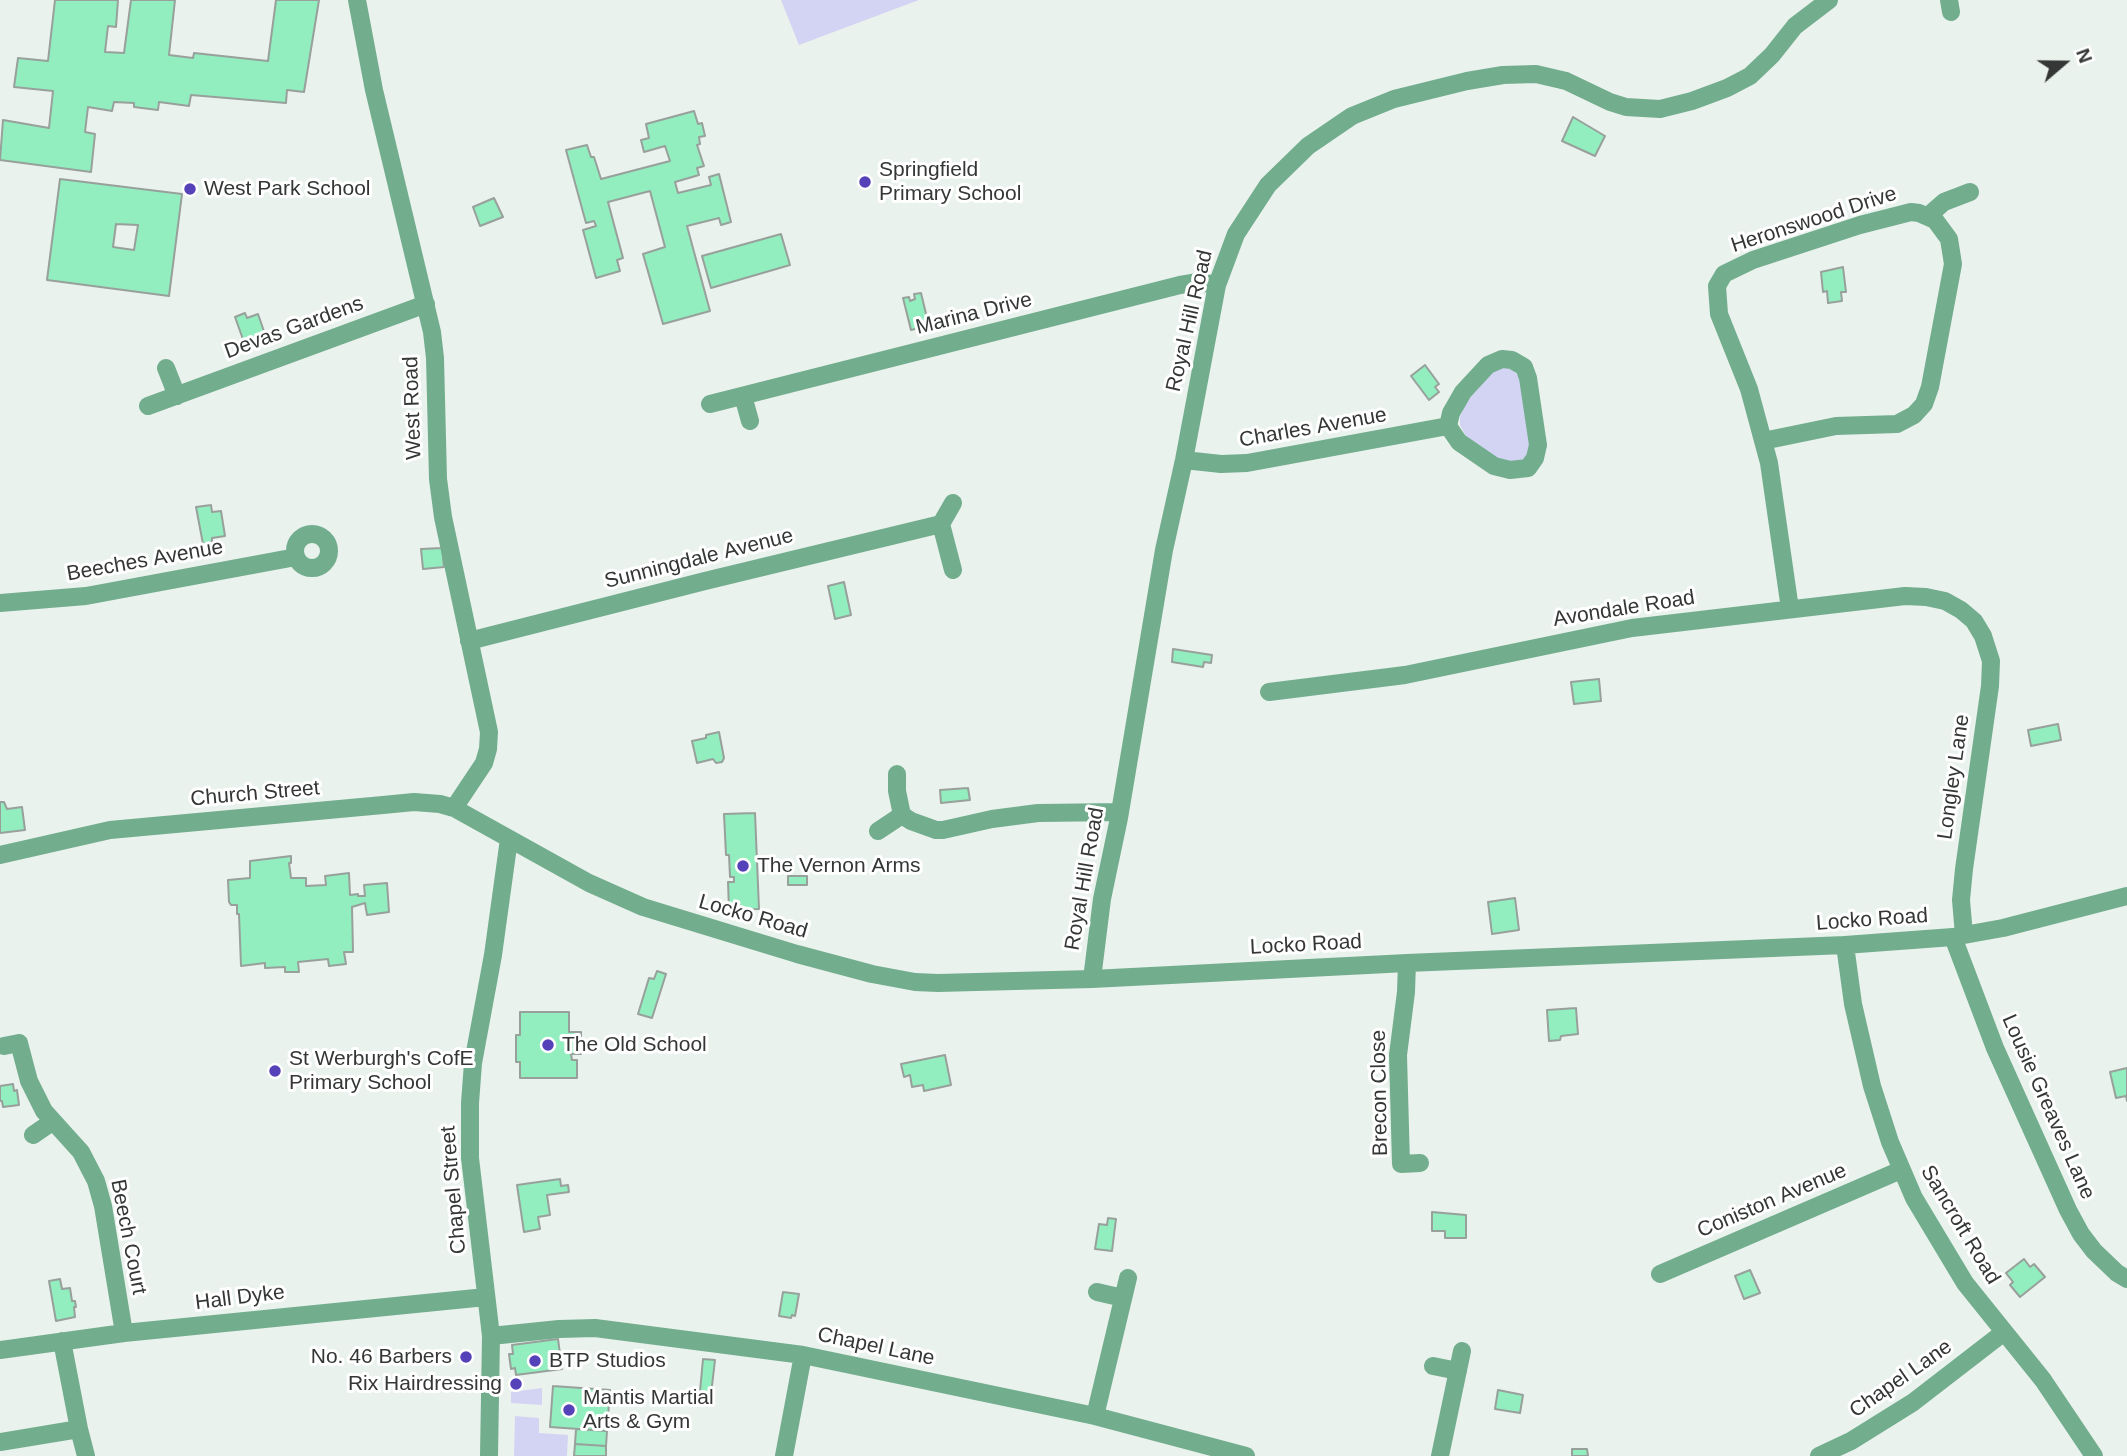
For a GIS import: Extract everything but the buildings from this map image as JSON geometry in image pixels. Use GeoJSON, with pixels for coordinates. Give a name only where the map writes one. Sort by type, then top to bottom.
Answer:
{"type":"FeatureCollection","features":[{"type":"Feature","properties":{"kind":"street","name":"West Road"},"geometry":{"type":"LineString","coordinates":[[357,0],[374,90],[426,303],[435,358],[441,505],[449,555],[490,741],[484,763],[454,808]]}},
{"type":"Feature","properties":{"kind":"street","name":"Royal Hill Road"},"geometry":{"type":"LineString","coordinates":[[1092,979],[1102,899],[1120,812],[1164,550],[1217,285],[1236,234],[1268,185],[1308,146],[1363,110],[1394,99],[1467,81],[1526,74],[1545,75],[1566,81],[1626,107],[1654,110],[1671,107],[1744,80],[1772,55],[1795,26],[1829,0]]}},
{"type":"Feature","properties":{"kind":"street","name":"Heronswood Drive"},"geometry":{"type":"LineString","coordinates":[[1928,215],[1944,202],[1970,192]]}},
{"type":"Feature","properties":{"kind":"street","name":"Heronswood Drive"},"geometry":{"type":"LineString","coordinates":[[1763,441],[1828,428],[1897,424],[1914,415],[1924,404],[1930,387],[1954,256],[1943,228],[1928,215],[1901,213],[1753,260],[1729,271],[1720,280],[1716,291],[1717,306],[1749,389],[1763,441],[1776,503],[1790,609]]}},
{"type":"Feature","properties":{"kind":"street","name":"Marina Drive"},"geometry":{"type":"LineString","coordinates":[[710,404],[1180,285],[1198,282],[1217,285]]}},
{"type":"Feature","properties":{"kind":"street","name":"Devas Gardens"},"geometry":{"type":"LineString","coordinates":[[148,406],[426,303]]}},
{"type":"Feature","properties":{"kind":"street"},"geometry":{"type":"LineString","coordinates":[[1502,359],[1524,366],[1538,445],[1535,458],[1528,468],[1517,471],[1494,466],[1459,442],[1448,426],[1451,412],[1464,392],[1488,365],[1502,359]]}},
{"type":"Feature","properties":{"kind":"street"},"geometry":{"type":"LineString","coordinates":[[166,368],[177,396]]}},
{"type":"Feature","properties":{"kind":"street"},"geometry":{"type":"LineString","coordinates":[[743,396],[750,421]]}},
{"type":"Feature","properties":{"kind":"street","name":"Charles Avenue"},"geometry":{"type":"LineString","coordinates":[[1184,460],[1221,464],[1247,463],[1448,426]]}},
{"type":"Feature","properties":{"kind":"street"},"geometry":{"type":"LineString","coordinates":[[953,503],[941,524],[953,570]]}},
{"type":"Feature","properties":{"kind":"street","name":"Sunningdale Avenue"},"geometry":{"type":"LineString","coordinates":[[469,641],[941,524]]}},
{"type":"Feature","properties":{"kind":"street","name":"Beeches Avenue"},"geometry":{"type":"LineString","coordinates":[[0,603],[86,596],[296,557]]}},
{"type":"Feature","properties":{"kind":"street","name":"Avondale Road"},"geometry":{"type":"LineString","coordinates":[[1269,692],[1405,675],[1619,630],[1905,596],[1926,597],[1954,605],[1969,615],[1979,628]]}},
{"type":"Feature","properties":{"kind":"street","name":"Longley Lane"},"geometry":{"type":"LineString","coordinates":[[1959,936],[1991,671],[1989,653],[1979,628]]}},
{"type":"Feature","properties":{"kind":"street"},"geometry":{"type":"LineString","coordinates":[[897,774],[902,815],[918,825],[943,830],[992,819],[1038,814],[1120,812]]}},
{"type":"Feature","properties":{"kind":"street","name":"Church Street"},"geometry":{"type":"LineString","coordinates":[[0,855],[110,830],[414,802],[454,808],[509,839]]}},
{"type":"Feature","properties":{"kind":"street"},"geometry":{"type":"LineString","coordinates":[[878,831],[902,815]]}},
{"type":"Feature","properties":{"kind":"street","name":"Locko Road"},"geometry":{"type":"LineString","coordinates":[[509,839],[589,883],[643,907],[797,954],[882,976],[938,983],[1092,979],[1845,945],[1959,936],[2003,928],[2127,896]]}},
{"type":"Feature","properties":{"kind":"street","name":"Chapel Street"},"geometry":{"type":"LineString","coordinates":[[489,1456],[491,1336],[470,1158],[471,1094],[474,1054],[493,955],[509,839]]}},
{"type":"Feature","properties":{"kind":"street","name":"Lousie Greaves Lane"},"geometry":{"type":"LineString","coordinates":[[1959,936],[1995,1048],[2068,1210],[2094,1251],[2127,1279]]}},
{"type":"Feature","properties":{"kind":"street","name":"Sancroft Road"},"geometry":{"type":"LineString","coordinates":[[1845,945],[1853,1004],[1869,1077],[1880,1115],[1914,1198],[1965,1283],[2043,1380],[2094,1456]]}},
{"type":"Feature","properties":{"kind":"street","name":"Brecon Close"},"geometry":{"type":"LineString","coordinates":[[1407,963],[1398,1055],[1401,1164],[1420,1163]]}},
{"type":"Feature","properties":{"kind":"street","name":"Beech Court"},"geometry":{"type":"LineString","coordinates":[[4,1046],[19,1043],[33,1092],[52,1122],[81,1152],[96,1181],[103,1206],[124,1333]]}},
{"type":"Feature","properties":{"kind":"street"},"geometry":{"type":"LineString","coordinates":[[33,1135],[52,1122]]}},
{"type":"Feature","properties":{"kind":"street","name":"Coniston Avenue"},"geometry":{"type":"LineString","coordinates":[[1660,1273],[1902,1170]]}},
{"type":"Feature","properties":{"kind":"street"},"geometry":{"type":"LineString","coordinates":[[1095,1416],[1128,1278]]}},
{"type":"Feature","properties":{"kind":"street"},"geometry":{"type":"LineString","coordinates":[[1097,1292],[1123,1298]]}},
{"type":"Feature","properties":{"kind":"street","name":"Hall Dyke"},"geometry":{"type":"LineString","coordinates":[[0,1350],[279,1316],[486,1297]]}},
{"type":"Feature","properties":{"kind":"street","name":"Chapel Lane"},"geometry":{"type":"LineString","coordinates":[[491,1336],[595,1328],[803,1355],[1095,1416],[1246,1456]]}},
{"type":"Feature","properties":{"kind":"street","name":"Chapel Lane"},"geometry":{"type":"LineString","coordinates":[[1819,1456],[1851,1441],[1912,1403],[2004,1332]]}},
{"type":"Feature","properties":{"kind":"street"},"geometry":{"type":"LineString","coordinates":[[62,1341],[86,1456]]}},
{"type":"Feature","properties":{"kind":"street"},"geometry":{"type":"LineString","coordinates":[[1440,1456],[1462,1352]]}},
{"type":"Feature","properties":{"kind":"street"},"geometry":{"type":"LineString","coordinates":[[784,1456],[803,1355]]}},
{"type":"Feature","properties":{"kind":"street"},"geometry":{"type":"LineString","coordinates":[[1433,1366],[1458,1371]]}},
{"type":"Feature","properties":{"kind":"street"},"geometry":{"type":"LineString","coordinates":[[0,1442],[79,1429]]}},
{"type":"Feature","properties":{"kind":"shaded area"},"geometry":{"type":"Polygon","coordinates":[[[781,0],[919,0],[799,45],[781,0]]]}},
{"type":"Feature","properties":{"kind":"shaded area"},"geometry":{"type":"Polygon","coordinates":[[[1507,367],[1521,380],[1531,435],[1530,455],[1518,463],[1496,458],[1466,436],[1460,425],[1460,417],[1469,396],[1496,368],[1507,367]]]}},
{"type":"Feature","properties":{"kind":"shaded area"},"geometry":{"type":"Polygon","coordinates":[[[542,1388],[542,1405],[511,1403],[511,1392],[542,1388]]]}},
{"type":"Feature","properties":{"kind":"shaded area"},"geometry":{"type":"Polygon","coordinates":[[[515,1416],[539,1418],[539,1433],[568,1435],[567,1456],[514,1456],[515,1416]]]}},
{"type":"Feature","properties":{"kind":"place","name":"Springfield Primary School"},"geometry":{"type":"Point","coordinates":[865,182]}},
{"type":"Feature","properties":{"kind":"place","name":"West Park School"},"geometry":{"type":"Point","coordinates":[190,189]}},
{"type":"Feature","properties":{"kind":"place","name":"The Vernon Arms"},"geometry":{"type":"Point","coordinates":[743,866]}},
{"type":"Feature","properties":{"kind":"place","name":"The Old School"},"geometry":{"type":"Point","coordinates":[548,1045]}},
{"type":"Feature","properties":{"kind":"place","name":"St Werburgh's CofE Primary School"},"geometry":{"type":"Point","coordinates":[275,1071]}},
{"type":"Feature","properties":{"kind":"place","name":"No. 46 Barbers"},"geometry":{"type":"Point","coordinates":[466,1357]}},
{"type":"Feature","properties":{"kind":"place","name":"BTP Studios"},"geometry":{"type":"Point","coordinates":[535,1361]}},
{"type":"Feature","properties":{"kind":"place","name":"Rix Hairdressing"},"geometry":{"type":"Point","coordinates":[516,1384]}},
{"type":"Feature","properties":{"kind":"place","name":"Mantis Martial Arts & Gym"},"geometry":{"type":"Point","coordinates":[569,1410]}}]}
